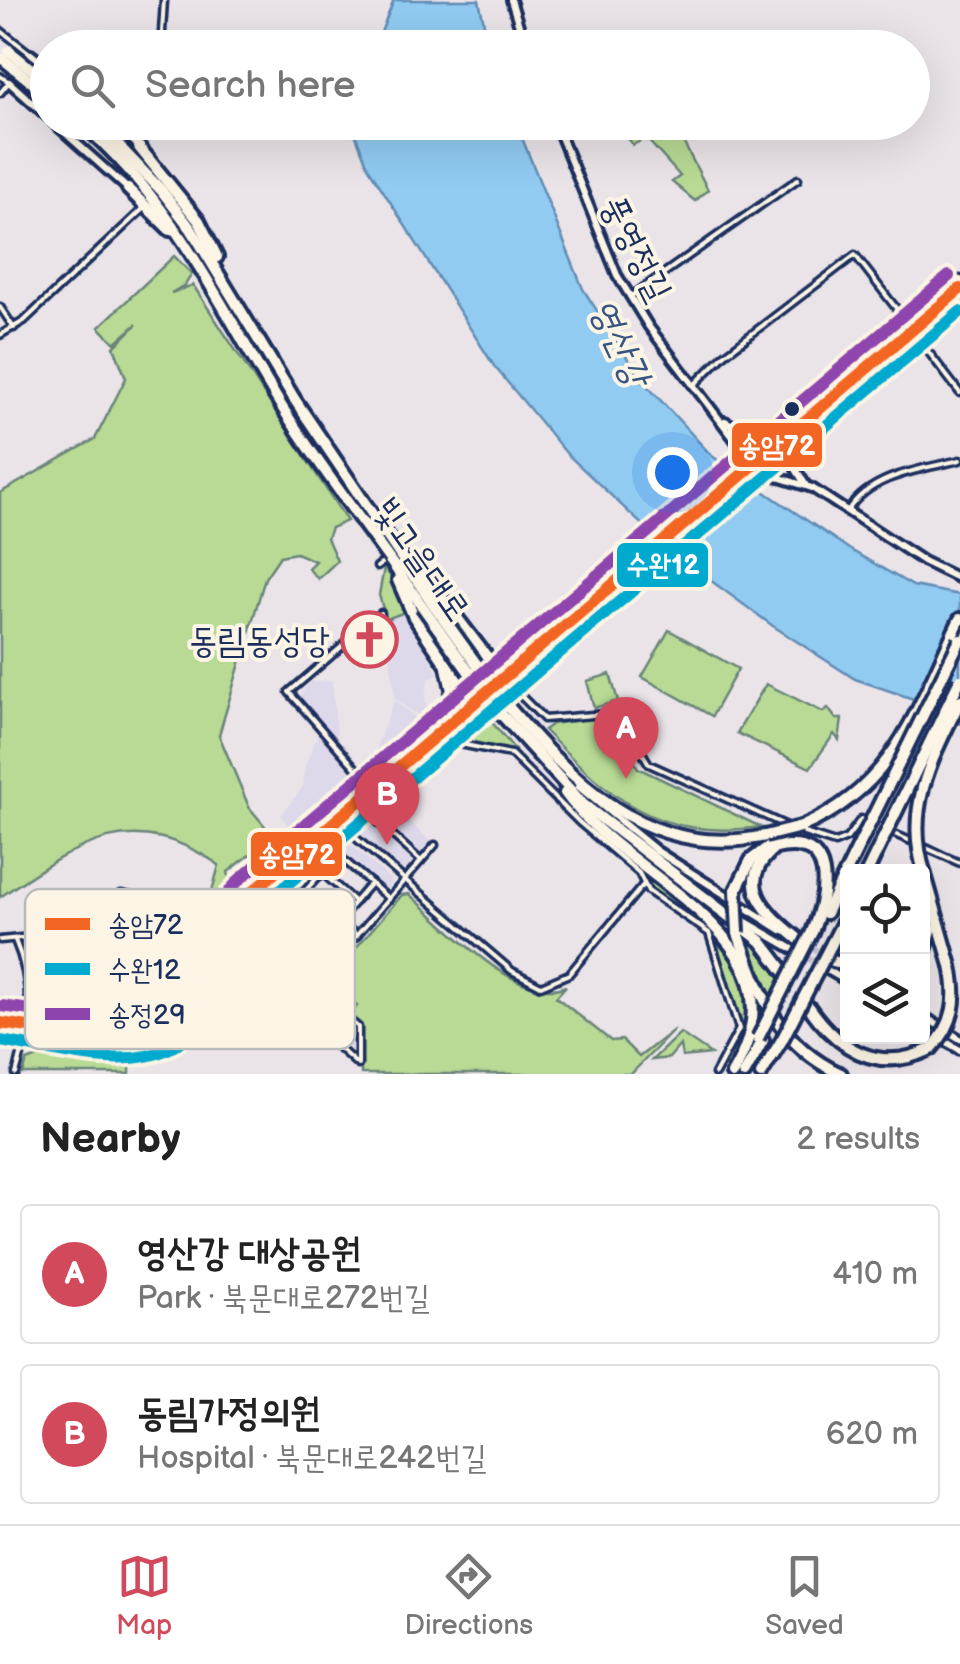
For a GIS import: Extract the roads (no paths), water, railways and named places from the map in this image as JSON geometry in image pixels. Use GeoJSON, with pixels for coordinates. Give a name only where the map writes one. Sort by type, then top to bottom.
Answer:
{"type":"FeatureCollection","features":[{"type":"Feature","properties":{"kind":"highway"},"geometry":{"type":"LineString","coordinates":[[3,53],[30,74]]}},
{"type":"Feature","properties":{"kind":"highway","name":"빛고을대로"},"geometry":{"type":"LineString","coordinates":[[98,140],[151,194],[207,276],[283,408],[373,523]]}},
{"type":"Feature","properties":{"kind":"highway","name":"빛고을대로"},"geometry":{"type":"LineString","coordinates":[[113,140],[161,190],[234,294],[373,523],[496,700],[556,771],[630,844],[714,902]]}},
{"type":"Feature","properties":{"kind":"highway"},"geometry":{"type":"LineString","coordinates":[[138,147],[199,221],[234,294]]}},
{"type":"Feature","properties":{"kind":"highway"},"geometry":{"type":"LineString","coordinates":[[128,189],[151,208],[207,276]]}},
{"type":"Feature","properties":{"kind":"highway"},"geometry":{"type":"LineString","coordinates":[[373,523],[414,617],[470,700]]}},
{"type":"Feature","properties":{"kind":"highway"},"geometry":{"type":"LineString","coordinates":[[373,523],[443,596],[504,672]]}},
{"type":"Feature","properties":{"kind":"highway"},"geometry":{"type":"LineString","coordinates":[[841,1074],[806,1054],[781,1029],[764,1004],[738,934],[736,890],[750,860],[784,835],[848,804],[880,774],[960,619]]}},
{"type":"Feature","properties":{"kind":"highway"},"geometry":{"type":"LineString","coordinates":[[738,1074],[761,1039],[960,640]]}},
{"type":"Feature","properties":{"kind":"highway"},"geometry":{"type":"LineString","coordinates":[[871,864],[960,680]]}},
{"type":"Feature","properties":{"kind":"highway"},"geometry":{"type":"LineString","coordinates":[[922,864],[917,839],[919,796],[960,702]]}},
{"type":"Feature","properties":{"kind":"highway"},"geometry":{"type":"LineString","coordinates":[[556,771],[612,808],[655,829],[715,840],[765,836],[800,826]]}},
{"type":"Feature","properties":{"kind":"highway"},"geometry":{"type":"LineString","coordinates":[[556,771],[594,829],[702,912],[728,938],[748,983],[755,1019],[738,1074]]}},
{"type":"Feature","properties":{"kind":"highway"},"geometry":{"type":"LineString","coordinates":[[800,847],[811,853],[825,872],[824,898],[807,941],[766,911],[755,888],[758,865],[775,848],[800,847]]}},
{"type":"Feature","properties":{"kind":"highway"},"geometry":{"type":"LineString","coordinates":[[809,1007],[835,1043],[864,1061],[896,1064],[931,1048],[942,1038],[954,1010],[955,968],[930,892]]}},
{"type":"Feature","properties":{"kind":"highway"},"geometry":{"type":"LineString","coordinates":[[714,902],[761,941],[786,974]]}},
{"type":"Feature","properties":{"kind":"highway"},"geometry":{"type":"LineString","coordinates":[[761,1074],[840,928]]}},
{"type":"Feature","properties":{"kind":"highway"},"geometry":{"type":"LineString","coordinates":[[831,946],[840,933]]}},
{"type":"Feature","properties":{"kind":"highway"},"geometry":{"type":"LineString","coordinates":[[831,966],[840,967]]}},
{"type":"Feature","properties":{"kind":"main road"},"geometry":{"type":"LineString","coordinates":[[764,450],[780,444],[960,281]]}},
{"type":"Feature","properties":{"kind":"main road"},"geometry":{"type":"LineString","coordinates":[[254,889],[334,819],[372,778],[960,289]]}},
{"type":"Feature","properties":{"kind":"main road"},"geometry":{"type":"LineString","coordinates":[[440,717],[450,691],[446,668]]}},
{"type":"Feature","properties":{"kind":"main road"},"geometry":{"type":"LineString","coordinates":[[241,889],[440,717],[470,700]]}},
{"type":"Feature","properties":{"kind":"main road"},"geometry":{"type":"LineString","coordinates":[[0,1013],[25,1020]]}},
{"type":"Feature","properties":{"kind":"main road"},"geometry":{"type":"LineString","coordinates":[[0,1023],[25,1021]]}},
{"type":"Feature","properties":{"kind":"street"},"geometry":{"type":"LineString","coordinates":[[162,30],[164,0]]}},
{"type":"Feature","properties":{"kind":"street"},"geometry":{"type":"LineString","coordinates":[[511,0],[520,30]]}},
{"type":"Feature","properties":{"kind":"street"},"geometry":{"type":"LineString","coordinates":[[0,30],[30,53]]}},
{"type":"Feature","properties":{"kind":"street"},"geometry":{"type":"LineString","coordinates":[[0,93],[3,80],[30,102]]}},
{"type":"Feature","properties":{"kind":"street"},"geometry":{"type":"LineString","coordinates":[[73,140],[128,189]]}},
{"type":"Feature","properties":{"kind":"street"},"geometry":{"type":"LineString","coordinates":[[131,140],[138,147]]}},
{"type":"Feature","properties":{"kind":"street","name":"풍영정길"},"geometry":{"type":"LineString","coordinates":[[561,140],[591,219],[630,297],[693,387],[724,420],[732,437],[763,471],[785,482],[806,485],[924,560],[960,578]]}},
{"type":"Feature","properties":{"kind":"street"},"geometry":{"type":"LineString","coordinates":[[630,297],[798,179]]}},
{"type":"Feature","properties":{"kind":"street"},"geometry":{"type":"LineString","coordinates":[[0,335],[14,328],[144,208]]}},
{"type":"Feature","properties":{"kind":"street"},"geometry":{"type":"LineString","coordinates":[[693,387],[724,355],[855,255],[959,391]]}},
{"type":"Feature","properties":{"kind":"street"},"geometry":{"type":"LineString","coordinates":[[0,307],[14,328]]}},
{"type":"Feature","properties":{"kind":"street"},"geometry":{"type":"LineString","coordinates":[[724,420],[764,450]]}},
{"type":"Feature","properties":{"kind":"street"},"geometry":{"type":"LineString","coordinates":[[780,444],[806,485]]}},
{"type":"Feature","properties":{"kind":"street"},"geometry":{"type":"LineString","coordinates":[[848,510],[861,492],[876,484],[960,460]]}},
{"type":"Feature","properties":{"kind":"street"},"geometry":{"type":"LineString","coordinates":[[372,778],[360,773],[289,692],[381,613]]}},
{"type":"Feature","properties":{"kind":"street"},"geometry":{"type":"LineString","coordinates":[[504,672],[538,717],[618,713],[649,764],[822,841],[842,841],[861,819]]}},
{"type":"Feature","properties":{"kind":"street"},"geometry":{"type":"LineString","coordinates":[[455,743],[511,754],[580,823],[639,873],[643,885],[709,933],[739,1029],[715,1074]]}},
{"type":"Feature","properties":{"kind":"street","name":"빛고을대로"},"geometry":{"type":"LineString","coordinates":[[556,771],[657,851],[807,941]]}},
{"type":"Feature","properties":{"kind":"street"},"geometry":{"type":"LineString","coordinates":[[389,806],[376,820],[421,861]]}},
{"type":"Feature","properties":{"kind":"street"},"geometry":{"type":"LineString","coordinates":[[334,819],[403,882],[512,971],[541,986],[568,974],[643,885]]}},
{"type":"Feature","properties":{"kind":"street"},"geometry":{"type":"LineString","coordinates":[[892,833],[913,842]]}},
{"type":"Feature","properties":{"kind":"street"},"geometry":{"type":"LineString","coordinates":[[356,936],[435,845]]}},
{"type":"Feature","properties":{"kind":"street"},"geometry":{"type":"LineString","coordinates":[[924,847],[959,863]]}},
{"type":"Feature","properties":{"kind":"street"},"geometry":{"type":"LineString","coordinates":[[307,889],[338,855],[388,898]]}},
{"type":"Feature","properties":{"kind":"street"},"geometry":{"type":"LineString","coordinates":[[321,872],[340,889]]}},
{"type":"Feature","properties":{"kind":"street"},"geometry":{"type":"LineString","coordinates":[[355,902],[371,883]]}},
{"type":"Feature","properties":{"kind":"street","name":"빛고을대로"},"geometry":{"type":"LineString","coordinates":[[714,902],[807,941]]}},
{"type":"Feature","properties":{"kind":"street"},"geometry":{"type":"LineString","coordinates":[[0,940],[25,939]]}},
{"type":"Feature","properties":{"kind":"street"},"geometry":{"type":"LineString","coordinates":[[15,940],[25,963]]}},
{"type":"Feature","properties":{"kind":"street"},"geometry":{"type":"LineString","coordinates":[[831,966],[840,974]]}},
{"type":"Feature","properties":{"kind":"street"},"geometry":{"type":"LineString","coordinates":[[930,1021],[960,1038]]}},
{"type":"Feature","properties":{"kind":"street"},"geometry":{"type":"LineString","coordinates":[[340,1049],[358,1065],[355,1024]]}},
{"type":"Feature","properties":{"kind":"street"},"geometry":{"type":"LineString","coordinates":[[930,1033],[960,1050]]}},
{"type":"Feature","properties":{"kind":"street"},"geometry":{"type":"LineString","coordinates":[[16,1074],[25,1037]]}},
{"type":"Feature","properties":{"kind":"water"},"geometry":{"type":"Polygon","coordinates":[[[394,0],[479,0],[485,30],[382,30],[394,0]]]}},
{"type":"Feature","properties":{"kind":"water"},"geometry":{"type":"Polygon","coordinates":[[[358,140],[523,140],[583,289],[641,379],[712,456],[849,549],[913,586],[960,595],[960,723],[925,703],[855,679],[773,626],[669,550],[567,454],[494,366],[368,167],[358,140]]]}},
{"type":"Feature","properties":{"kind":"tunnel"},"geometry":{"type":"LineString","coordinates":[[389,558],[406,545]]}},
{"type":"Feature","properties":{"kind":"tunnel"},"geometry":{"type":"LineString","coordinates":[[804,943],[828,957]]}},
{"type":"Feature","properties":{"kind":"tunnel"},"geometry":{"type":"LineString","coordinates":[[799,953],[823,967]]}},
{"type":"Feature","properties":{"kind":"place","name":"동림동성당"},"geometry":{"type":"Point","coordinates":[369,640]}},
{"type":"Feature","properties":{"kind":"place","name":"영산강 대상공원"},"geometry":{"type":"Point","coordinates":[626,779]}},
{"type":"Feature","properties":{"kind":"place","name":"동림가정의원"},"geometry":{"type":"Point","coordinates":[387,845]}},
{"type":"Feature","properties":{"kind":"water label","name":"영산강"},"geometry":{"type":"Point","coordinates":[621,342]}}]}
